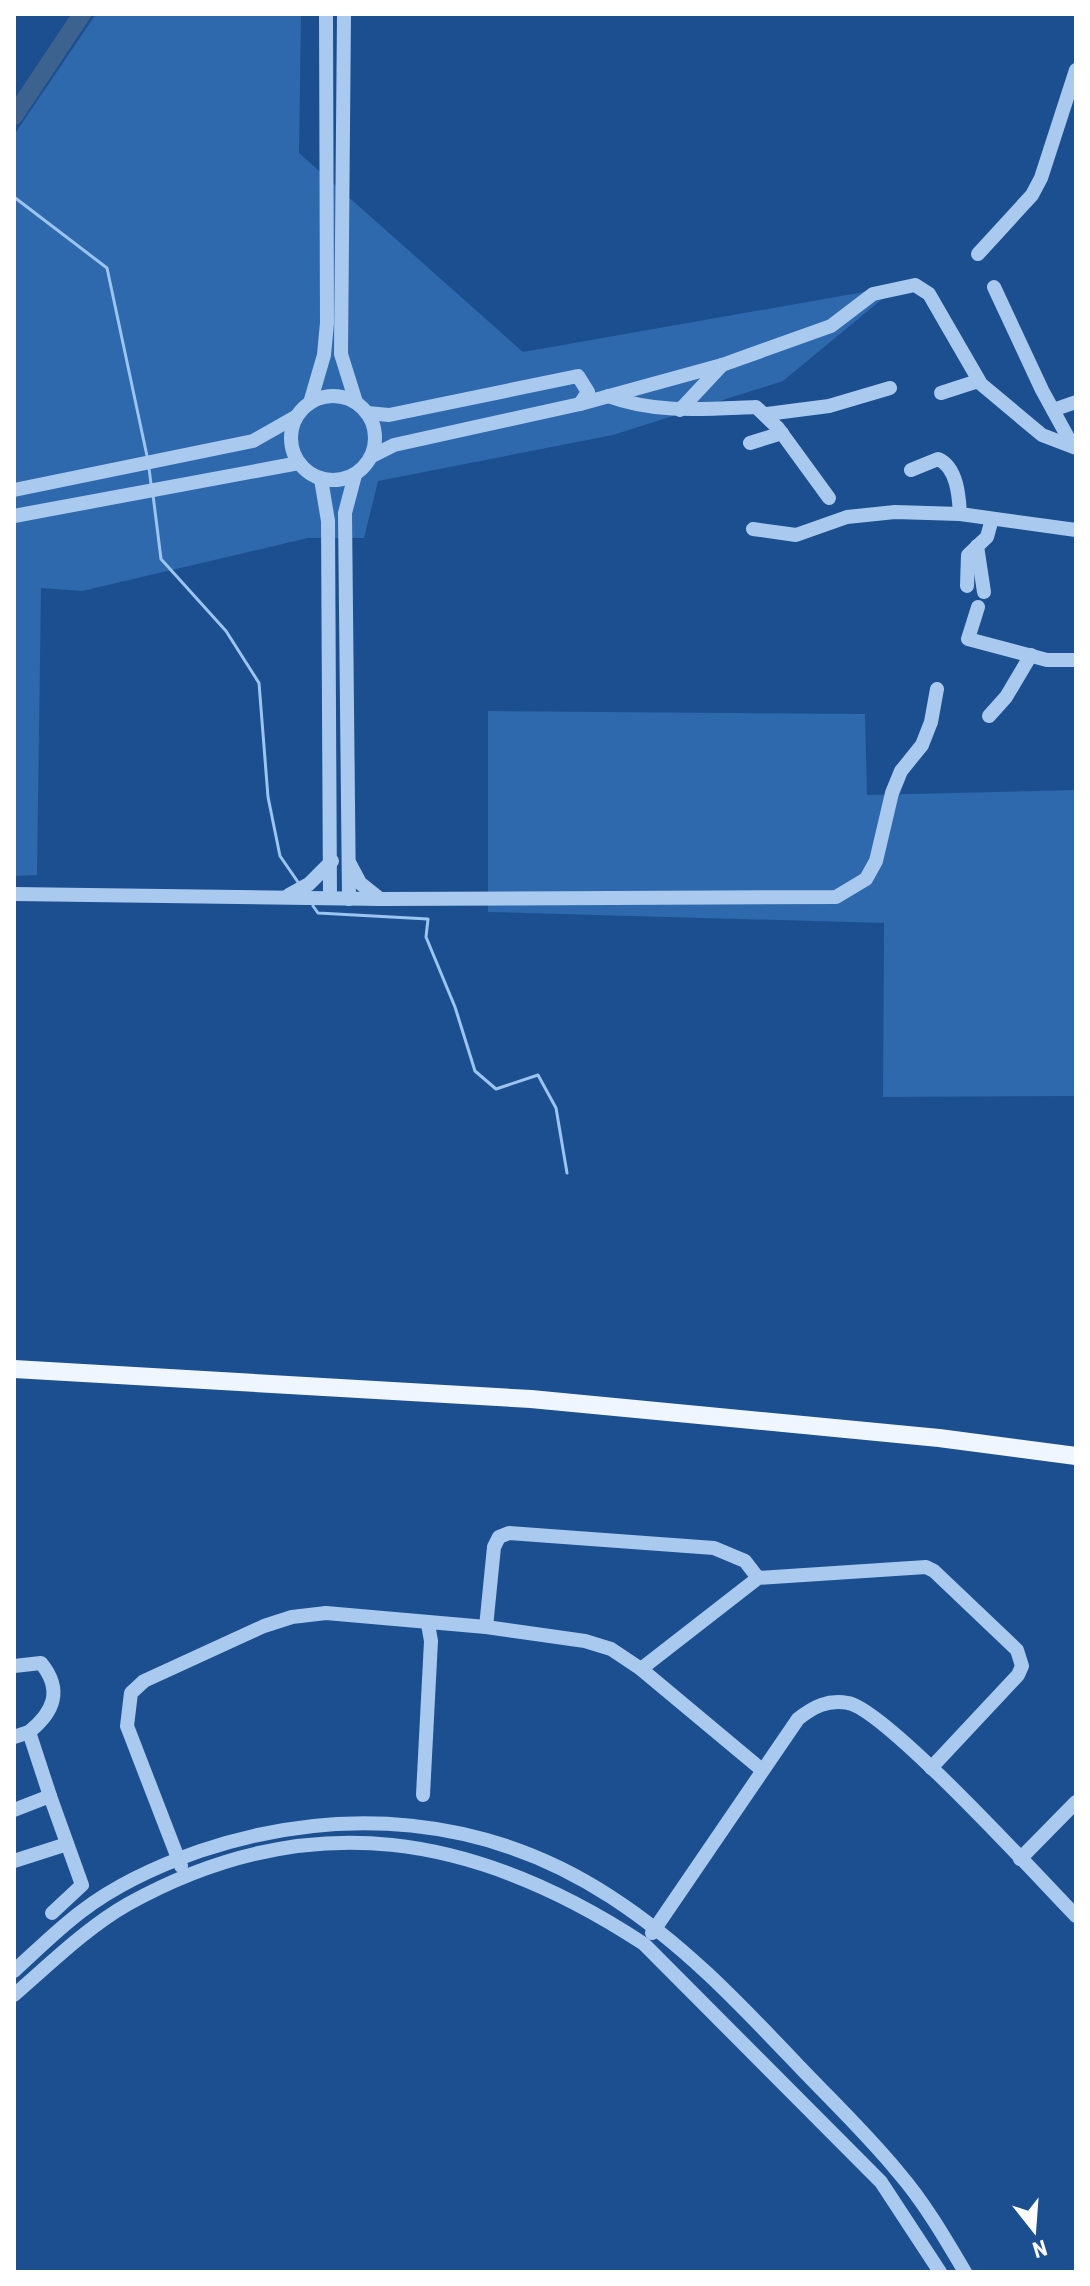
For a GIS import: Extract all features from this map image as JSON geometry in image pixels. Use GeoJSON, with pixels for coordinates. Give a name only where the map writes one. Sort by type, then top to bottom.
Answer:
{"type":"FeatureCollection","features":[{"type":"Feature","properties":{"kind":"main road"},"geometry":{"type":"LineString","coordinates":[[14,1369],[531,1399],[939,1438],[1076,1456]]}},
{"type":"Feature","properties":{"kind":"street"},"geometry":{"type":"LineString","coordinates":[[14,490],[253,441],[297,416],[310,403],[324,355],[327,323],[326,14]]}},
{"type":"Feature","properties":{"kind":"street"},"geometry":{"type":"LineString","coordinates":[[344,14],[345,233],[341,354],[356,402]]}},
{"type":"Feature","properties":{"kind":"street"},"geometry":{"type":"LineString","coordinates":[[978,254],[1037,187],[1049,161],[1076,70]]}},
{"type":"Feature","properties":{"kind":"street"},"geometry":{"type":"LineString","coordinates":[[349,899],[345,513],[355,475],[372,456],[394,445],[580,404],[722,365],[831,326],[873,294],[915,285],[929,294],[978,381],[1042,435],[1073,446]]}},
{"type":"Feature","properties":{"kind":"street"},"geometry":{"type":"LineString","coordinates":[[994,287],[1073,446]]}},
{"type":"Feature","properties":{"kind":"street"},"geometry":{"type":"LineString","coordinates":[[680,410],[722,365]]}},
{"type":"Feature","properties":{"kind":"street"},"geometry":{"type":"LineString","coordinates":[[367,413],[389,415],[578,376],[588,392],[580,404]]}},
{"type":"Feature","properties":{"kind":"street"},"geometry":{"type":"LineString","coordinates":[[941,393],[978,381]]}},
{"type":"Feature","properties":{"kind":"street"},"geometry":{"type":"LineString","coordinates":[[767,414],[829,406],[890,388]]}},
{"type":"Feature","properties":{"kind":"street"},"geometry":{"type":"LineString","coordinates":[[310,403],[338,396],[356,402],[367,413],[375,434],[372,456]]}},
{"type":"Feature","properties":{"kind":"street"},"geometry":{"type":"LineString","coordinates":[[608,396],[629,404],[680,410],[756,407],[767,414],[829,498]]}},
{"type":"Feature","properties":{"kind":"street"},"geometry":{"type":"LineString","coordinates":[[1053,410],[1076,402]]}},
{"type":"Feature","properties":{"kind":"street"},"geometry":{"type":"LineString","coordinates":[[297,416],[291,440],[299,463],[321,479],[344,479],[355,475]]}},
{"type":"Feature","properties":{"kind":"street"},"geometry":{"type":"LineString","coordinates":[[750,443],[782,433]]}},
{"type":"Feature","properties":{"kind":"street"},"geometry":{"type":"LineString","coordinates":[[911,470],[942,460],[957,486],[960,514]]}},
{"type":"Feature","properties":{"kind":"street"},"geometry":{"type":"LineString","coordinates":[[14,516],[181,482],[299,463]]}},
{"type":"Feature","properties":{"kind":"street"},"geometry":{"type":"LineString","coordinates":[[321,479],[328,521],[330,897]]}},
{"type":"Feature","properties":{"kind":"street"},"geometry":{"type":"LineString","coordinates":[[753,529],[796,535],[847,517],[895,512],[960,514],[1076,530]]}},
{"type":"Feature","properties":{"kind":"street"},"geometry":{"type":"LineString","coordinates":[[967,586],[968,555],[987,537],[992,519]]}},
{"type":"Feature","properties":{"kind":"street"},"geometry":{"type":"LineString","coordinates":[[977,546],[984,592]]}},
{"type":"Feature","properties":{"kind":"street"},"geometry":{"type":"LineString","coordinates":[[978,607],[968,639],[1047,660],[1076,660]]}},
{"type":"Feature","properties":{"kind":"street"},"geometry":{"type":"LineString","coordinates":[[989,716],[1006,697],[1031,655]]}},
{"type":"Feature","properties":{"kind":"street"},"geometry":{"type":"LineString","coordinates":[[14,894],[349,899],[836,897],[866,879],[876,861],[892,793],[901,771],[922,745],[937,689]]}},
{"type":"Feature","properties":{"kind":"street"},"geometry":{"type":"LineString","coordinates":[[348,860],[360,883],[381,899]]}},
{"type":"Feature","properties":{"kind":"street"},"geometry":{"type":"LineString","coordinates":[[286,897],[309,884],[332,861]]}},
{"type":"Feature","properties":{"kind":"street"},"geometry":{"type":"LineString","coordinates":[[486,1627],[494,1547],[499,1537],[509,1533],[714,1548],[745,1561],[758,1578]]}},
{"type":"Feature","properties":{"kind":"street"},"geometry":{"type":"LineString","coordinates":[[641,1669],[758,1578],[926,1567],[934,1571],[1017,1650],[1022,1666],[1018,1675],[931,1768]]}},
{"type":"Feature","properties":{"kind":"street"},"geometry":{"type":"LineString","coordinates":[[186,1878],[127,1726],[131,1693],[144,1681],[264,1626],[292,1617],[326,1613],[486,1627],[585,1641],[611,1649],[641,1669],[761,1769]]}},
{"type":"Feature","properties":{"kind":"street"},"geometry":{"type":"LineString","coordinates":[[423,1795],[431,1641],[428,1624]]}},
{"type":"Feature","properties":{"kind":"street"},"geometry":{"type":"LineString","coordinates":[[14,1666],[41,1663],[54,1687],[55,1703],[44,1720],[29,1732],[14,1737]]}},
{"type":"Feature","properties":{"kind":"street"},"geometry":{"type":"LineString","coordinates":[[644,1944],[798,1719],[812,1708],[830,1702],[851,1703],[868,1711],[931,1768],[1076,1916]]}},
{"type":"Feature","properties":{"kind":"street"},"geometry":{"type":"LineString","coordinates":[[29,1732],[82,1885],[52,1913]]}},
{"type":"Feature","properties":{"kind":"street"},"geometry":{"type":"LineString","coordinates":[[14,1810],[50,1796]]}},
{"type":"Feature","properties":{"kind":"street"},"geometry":{"type":"LineString","coordinates":[[1020,1859],[1076,1802]]}},
{"type":"Feature","properties":{"kind":"street"},"geometry":{"type":"LineString","coordinates":[[15,1967],[83,1910],[178,1859],[239,1838],[288,1827],[370,1822],[427,1826],[485,1838],[548,1862],[608,1895],[656,1928],[709,1971],[899,2173],[965,2272]]}},
{"type":"Feature","properties":{"kind":"street"},"geometry":{"type":"LineString","coordinates":[[14,1995],[92,1928],[127,1905],[242,1857],[292,1847],[370,1843],[424,1848],[476,1860],[536,1882],[600,1915],[644,1944],[881,2182],[940,2272]]}},
{"type":"Feature","properties":{"kind":"street"},"geometry":{"type":"LineString","coordinates":[[14,1861],[67,1844]]}},
{"type":"Feature","properties":{"kind":"shaded area"},"geometry":{"type":"Polygon","coordinates":[[[96,14],[301,14],[299,153],[523,352],[898,286],[783,381],[613,435],[378,481],[364,538],[308,538],[82,591],[41,588],[37,875],[14,876],[14,135],[96,14]]]}},
{"type":"Feature","properties":{"kind":"shaded area"},"geometry":{"type":"Polygon","coordinates":[[[488,711],[865,714],[867,795],[1076,790],[1076,1096],[883,1097],[884,923],[488,912],[488,711]]]}},
{"type":"Feature","properties":{"kind":"waterway"},"geometry":{"type":"LineString","coordinates":[[14,116],[82,14]]}},
{"type":"Feature","properties":{"kind":"waterway"},"geometry":{"type":"LineString","coordinates":[[14,197],[107,268],[147,456]]}},
{"type":"Feature","properties":{"kind":"waterway"},"geometry":{"type":"LineString","coordinates":[[149,468],[151,484]]}},
{"type":"Feature","properties":{"kind":"waterway"},"geometry":{"type":"LineString","coordinates":[[153,495],[161,559],[226,631],[259,683],[268,797],[280,856],[300,885]]}},
{"type":"Feature","properties":{"kind":"waterway"},"geometry":{"type":"LineString","coordinates":[[313,906],[318,913],[428,919],[426,937],[455,1007],[475,1071],[496,1089],[538,1075],[556,1108],[567,1173]]}}]}
